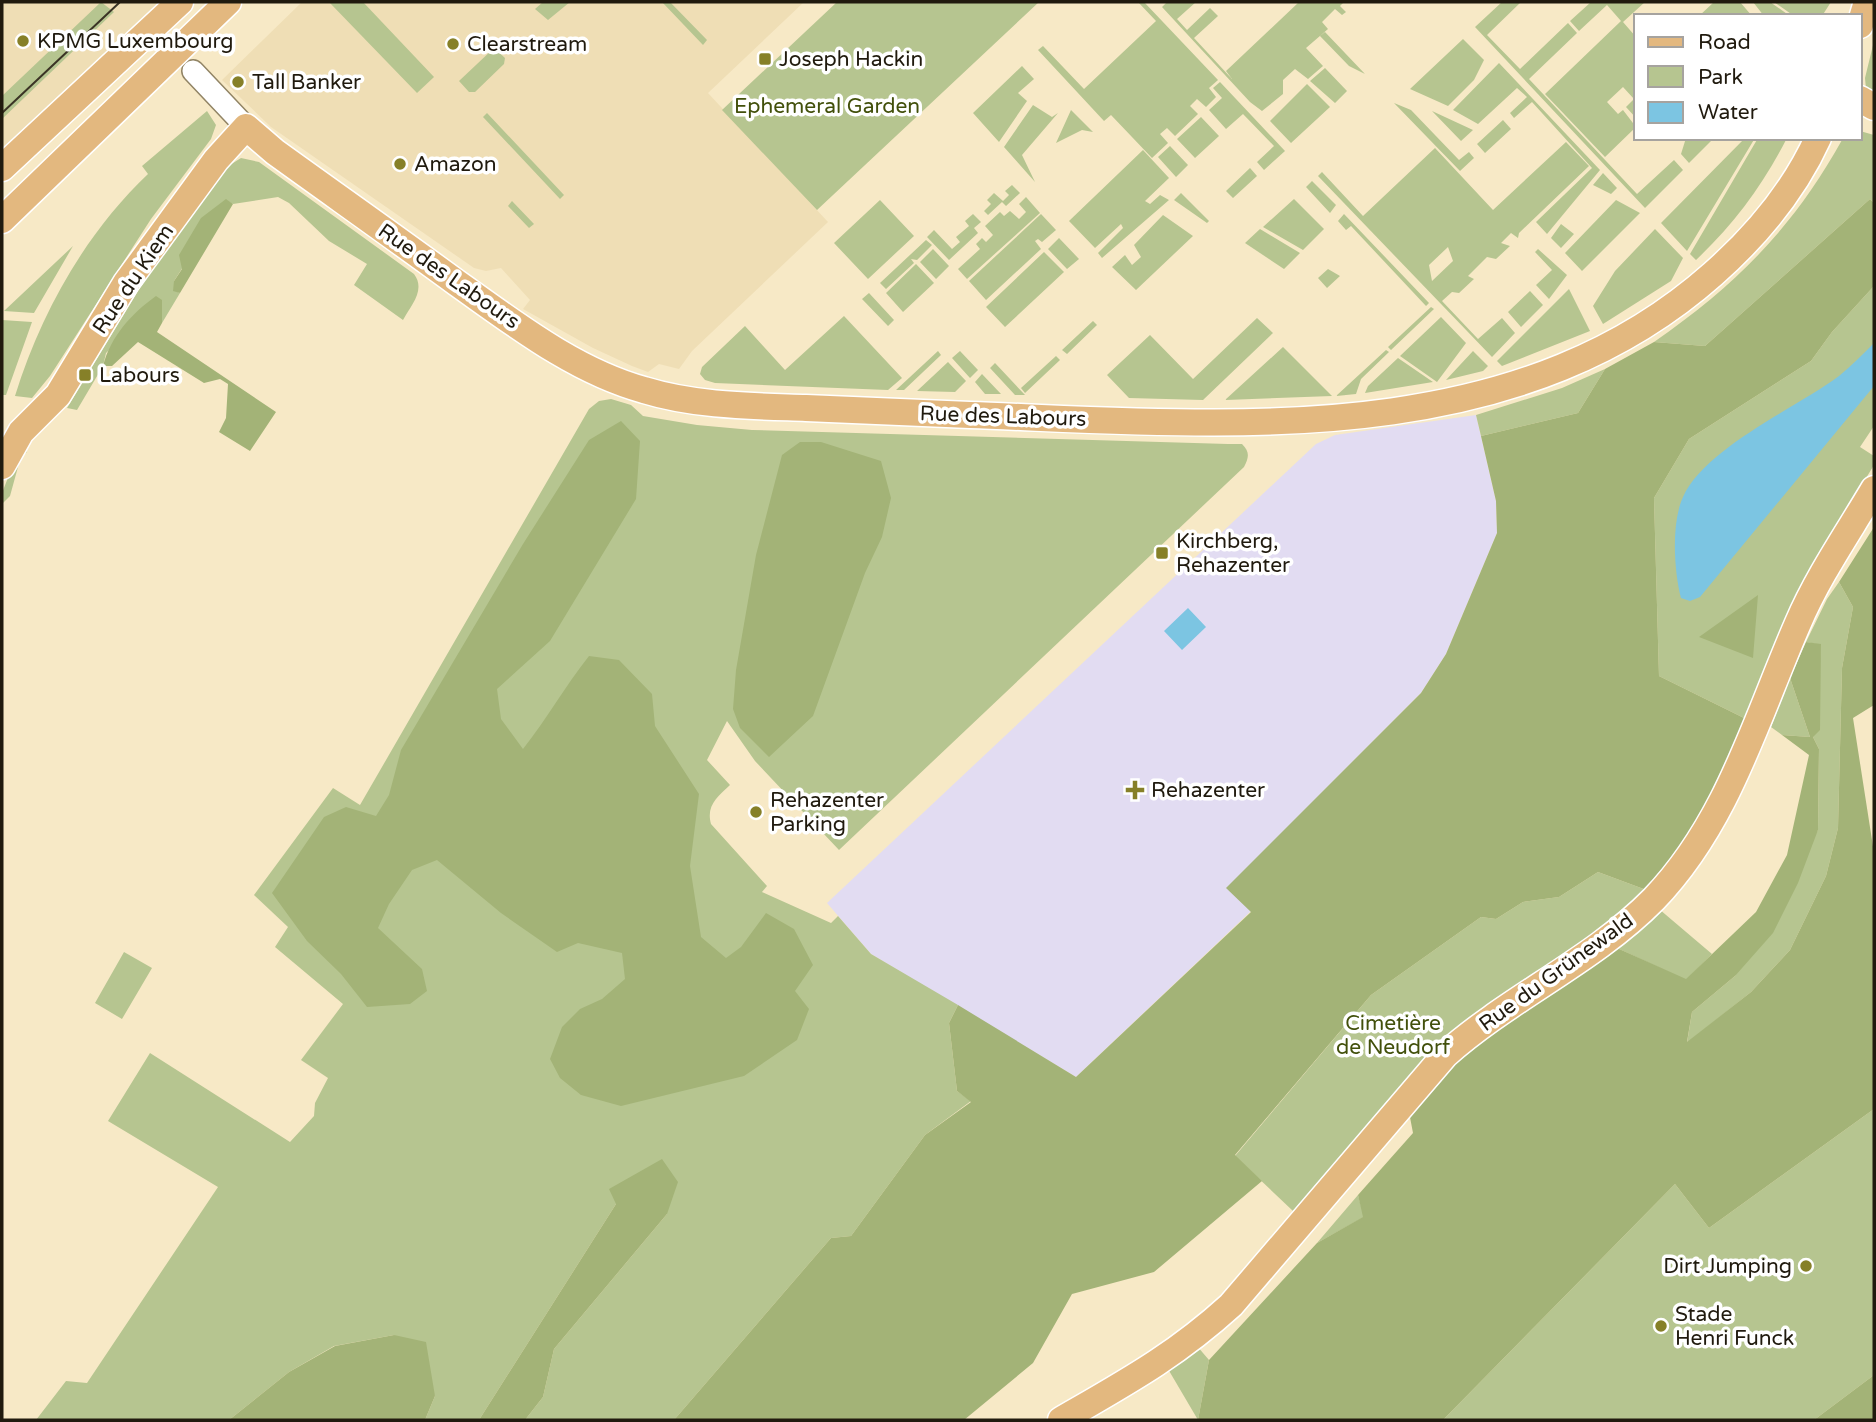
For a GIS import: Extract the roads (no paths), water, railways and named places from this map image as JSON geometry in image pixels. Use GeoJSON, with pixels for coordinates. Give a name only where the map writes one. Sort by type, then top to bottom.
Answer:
{"type":"FeatureCollection","features":[{"type":"Feature","properties":{"kind":"main road"},"geometry":{"type":"LineString","coordinates":[[2,168],[180,2]]}},
{"type":"Feature","properties":{"kind":"main road"},"geometry":{"type":"LineString","coordinates":[[2,220],[228,2]]}},
{"type":"Feature","properties":{"kind":"main road","name":"Rue des Labours"},"geometry":{"type":"LineString","coordinates":[[246,127],[275,152],[514,323],[589,368],[642,390],[747,406],[1218,422],[1362,416],[1413,409],[1470,397],[1567,366],[1672,309],[1729,260],[1751,239],[1791,187],[1817,140]]}},
{"type":"Feature","properties":{"kind":"main road","name":"Rue du Kiem"},"geometry":{"type":"LineString","coordinates":[[2,466],[11,433],[58,395],[127,283],[216,160],[246,127]]}},
{"type":"Feature","properties":{"kind":"main road","name":"Rue du Grünewald"},"geometry":{"type":"LineString","coordinates":[[1060,1420],[1156,1365],[1231,1305],[1446,1055],[1469,1034],[1608,939],[1654,899],[1688,858],[1727,796],[1814,589],[1874,489]]}},
{"type":"Feature","properties":{"kind":"street","name":"Rue des Labours"},"geometry":{"type":"LineString","coordinates":[[193,71],[246,127]]}},
{"type":"Feature","properties":{"kind":"water"},"geometry":{"type":"Polygon","coordinates":[[[1874,343],[1874,386],[1700,597],[1690,601],[1681,598],[1675,561],[1675,533],[1679,508],[1694,479],[1711,462],[1753,430],[1839,376],[1874,343]]]}},
{"type":"Feature","properties":{"kind":"water"},"geometry":{"type":"Polygon","coordinates":[[[1188,608],[1206,627],[1182,650],[1164,631],[1188,608]]]}},
{"type":"Feature","properties":{"kind":"tram line"},"geometry":{"type":"LineString","coordinates":[[2,113],[120,2]]}},
{"type":"Feature","properties":{"kind":"place","name":"KPMG Luxembourg"},"geometry":{"type":"Point","coordinates":[23,41]}},
{"type":"Feature","properties":{"kind":"place","name":"Clearstream"},"geometry":{"type":"Point","coordinates":[453,44]}},
{"type":"Feature","properties":{"kind":"place","name":"Joseph Hackin"},"geometry":{"type":"Point","coordinates":[765,59]}},
{"type":"Feature","properties":{"kind":"place","name":"Tall Banker"},"geometry":{"type":"Point","coordinates":[238,82]}},
{"type":"Feature","properties":{"kind":"place","name":"Amazon"},"geometry":{"type":"Point","coordinates":[400,164]}},
{"type":"Feature","properties":{"kind":"place","name":"Labours"},"geometry":{"type":"Point","coordinates":[85,375]}},
{"type":"Feature","properties":{"kind":"place","name":"Kirchberg, Rehazenter"},"geometry":{"type":"Point","coordinates":[1162,553]}},
{"type":"Feature","properties":{"kind":"place","name":"Rehazenter"},"geometry":{"type":"Point","coordinates":[1135,790]}},
{"type":"Feature","properties":{"kind":"place","name":"Rehazenter Parking"},"geometry":{"type":"Point","coordinates":[756,812]}},
{"type":"Feature","properties":{"kind":"place","name":"Dirt Jumping"},"geometry":{"type":"Point","coordinates":[1806,1266]}},
{"type":"Feature","properties":{"kind":"place","name":"Stade Henri Funck"},"geometry":{"type":"Point","coordinates":[1661,1326]}},
{"type":"Feature","properties":{"kind":"park label","name":"Ephemeral Garden"},"geometry":{"type":"Point","coordinates":[827,106]}},
{"type":"Feature","properties":{"kind":"park label","name":"Cimetière de Neudorf"},"geometry":{"type":"Point","coordinates":[1393,1035]}}]}
